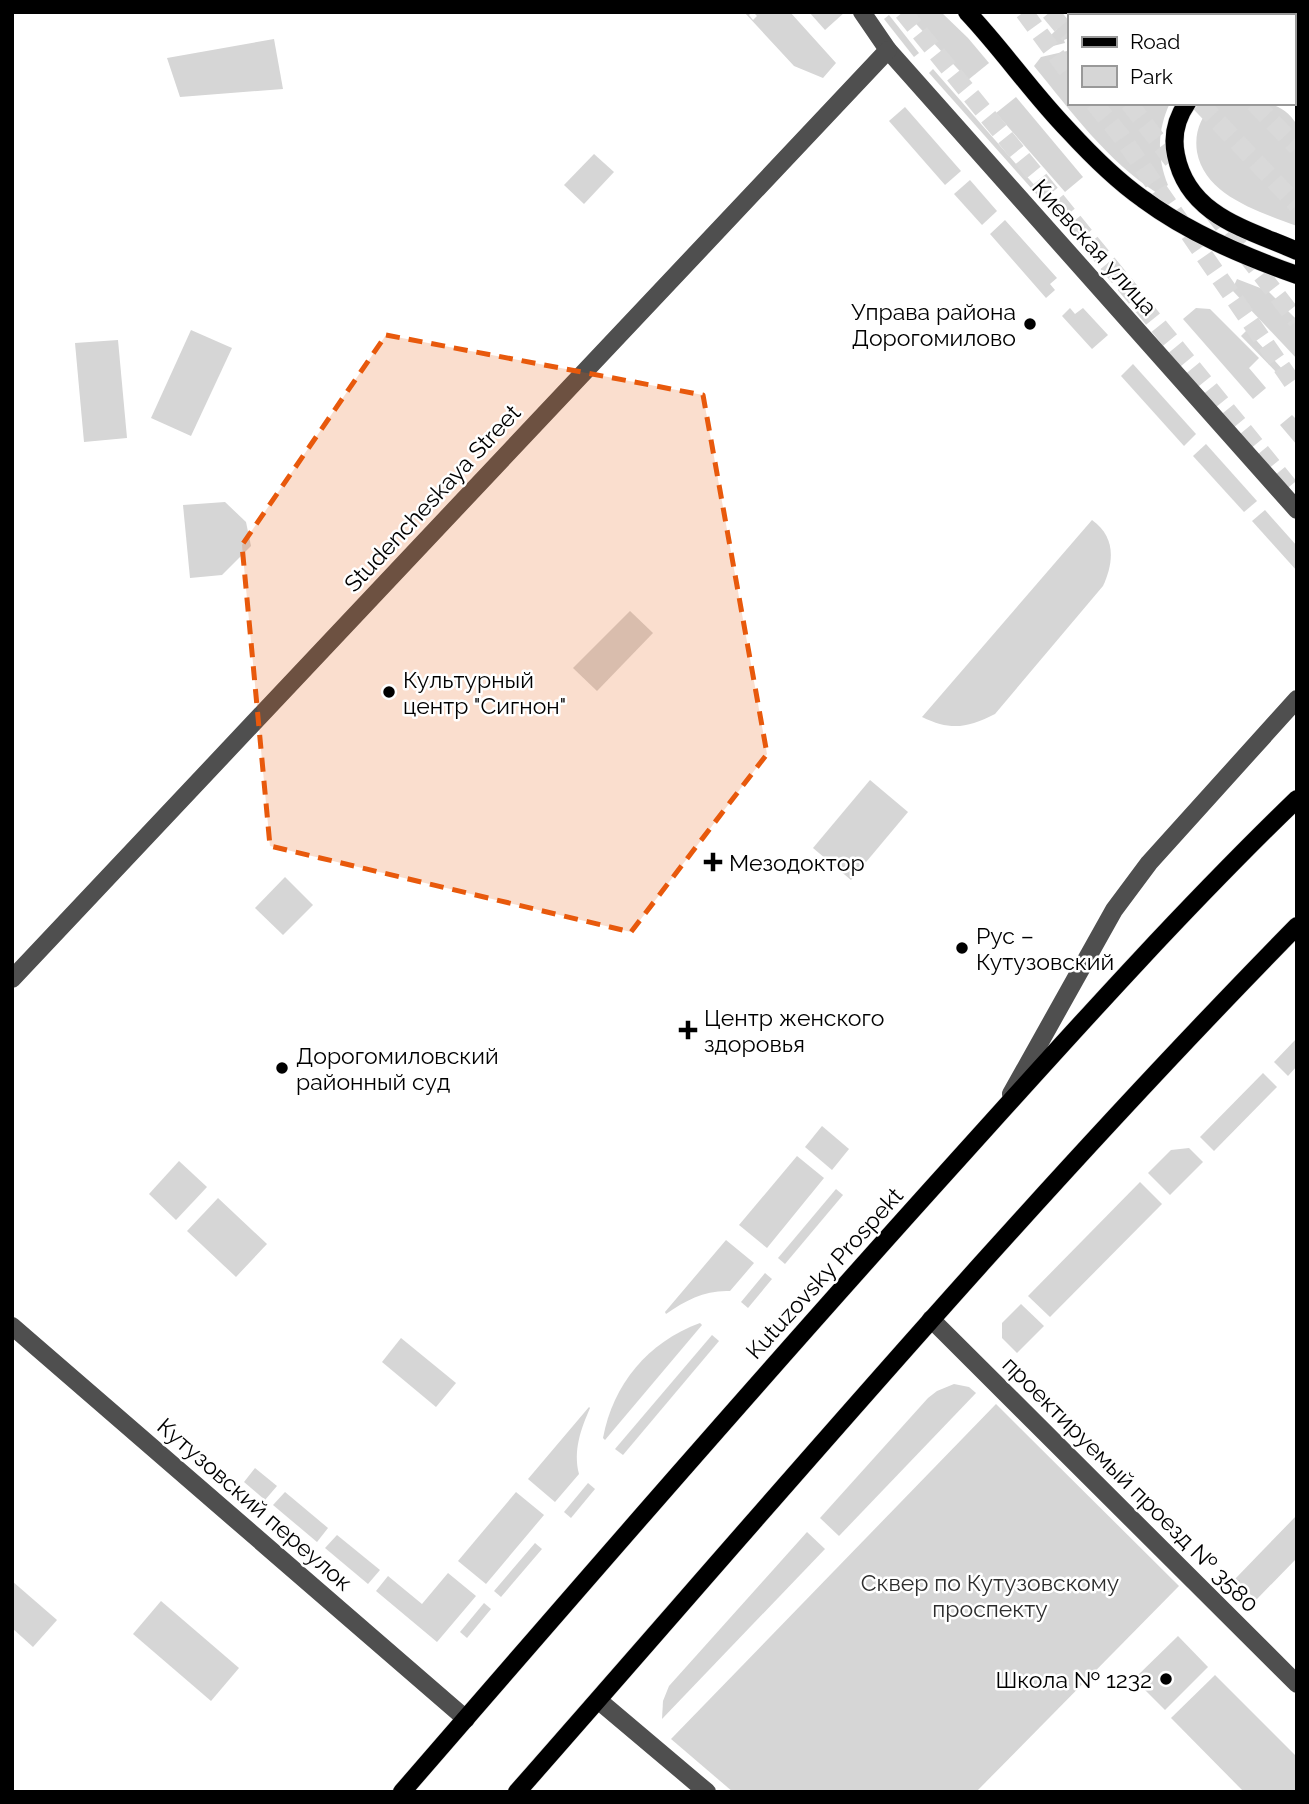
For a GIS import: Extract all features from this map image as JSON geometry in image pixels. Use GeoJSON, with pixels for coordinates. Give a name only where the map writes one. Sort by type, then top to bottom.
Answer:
{"type":"FeatureCollection","features":[{"type":"Feature","properties":{"kind":"main road"},"geometry":{"type":"LineString","coordinates":[[967,12],[1066,128],[1101,164],[1143,199],[1198,233],[1263,263],[1297,275]]}},
{"type":"Feature","properties":{"kind":"main road"},"geometry":{"type":"LineString","coordinates":[[1185,105],[1175,131],[1174,147],[1188,188],[1200,203],[1222,218],[1297,251]]}},
{"type":"Feature","properties":{"kind":"main road","name":"Kutuzovsky Prospekt"},"geometry":{"type":"LineString","coordinates":[[402,1792],[1004,1107],[1134,966],[1297,799]]}},
{"type":"Feature","properties":{"kind":"main road"},"geometry":{"type":"LineString","coordinates":[[517,1792],[931,1318],[1200,1024],[1297,926]]}},
{"type":"Feature","properties":{"kind":"street","name":"Киевская улица"},"geometry":{"type":"LineString","coordinates":[[862,12],[888,50],[1297,510]]}},
{"type":"Feature","properties":{"kind":"street","name":"Studencheskaya Street"},"geometry":{"type":"LineString","coordinates":[[12,979],[888,50]]}},
{"type":"Feature","properties":{"kind":"street"},"geometry":{"type":"LineString","coordinates":[[1004,1107],[1114,910],[1149,863],[1296,700]]}},
{"type":"Feature","properties":{"kind":"street","name":"проектируемый проезд № 3580"},"geometry":{"type":"LineString","coordinates":[[931,1318],[1297,1684]]}},
{"type":"Feature","properties":{"kind":"street","name":"Кутузовский переулок"},"geometry":{"type":"LineString","coordinates":[[12,1326],[466,1719]]}},
{"type":"Feature","properties":{"kind":"street"},"geometry":{"type":"LineString","coordinates":[[598,1700],[707,1792]]}},
{"type":"Feature","properties":{"kind":"highlighted area"},"geometry":{"type":"Polygon","coordinates":[[[386,335],[703,395],[767,754],[631,932],[270,846],[242,545],[386,335]]]}},
{"type":"Feature","properties":{"kind":"green space"},"geometry":{"type":"Polygon","coordinates":[[[744,12],[752,12],[749,15],[753,20],[757,16],[753,12],[790,12],[836,63],[823,78],[794,66],[744,12]]]}},
{"type":"Feature","properties":{"kind":"green space"},"geometry":{"type":"Polygon","coordinates":[[[809,12],[845,12],[825,30],[809,12]]]}},
{"type":"Feature","properties":{"kind":"green space"},"geometry":{"type":"Polygon","coordinates":[[[905,12],[941,12],[989,63],[968,80],[905,12]]]}},
{"type":"Feature","properties":{"kind":"green space"},"geometry":{"type":"Polygon","coordinates":[[[1074,12],[1203,12],[1201,14],[1072,14],[1074,12]]]}},
{"type":"Feature","properties":{"kind":"green space"},"geometry":{"type":"Polygon","coordinates":[[[889,15],[919,53],[914,57],[884,19],[889,15]]]}},
{"type":"Feature","properties":{"kind":"green space"},"geometry":{"type":"Polygon","coordinates":[[[1068,18],[1068,38],[1064,40],[1065,43],[1045,48],[1041,45],[1068,18]]]}},
{"type":"Feature","properties":{"kind":"green space"},"geometry":{"type":"Polygon","coordinates":[[[274,39],[283,89],[180,97],[167,58],[274,39]]]}},
{"type":"Feature","properties":{"kind":"green space"},"geometry":{"type":"Polygon","coordinates":[[[1067,51],[1068,105],[1169,105],[1160,144],[1168,185],[1157,193],[1106,151],[1034,66],[1041,57],[1067,51]]]}},
{"type":"Feature","properties":{"kind":"green space"},"geometry":{"type":"Polygon","coordinates":[[[933,69],[1098,258],[1095,260],[929,73],[933,69]]]}},
{"type":"Feature","properties":{"kind":"green space"},"geometry":{"type":"Polygon","coordinates":[[[1016,97],[1083,177],[1065,192],[996,113],[1016,97]]]}},
{"type":"Feature","properties":{"kind":"green space"},"geometry":{"type":"Polygon","coordinates":[[[1212,105],[1273,105],[1291,117],[1297,125],[1297,226],[1236,200],[1211,180],[1202,167],[1196,145],[1205,114],[1212,105]]]}},
{"type":"Feature","properties":{"kind":"green space"},"geometry":{"type":"Polygon","coordinates":[[[905,107],[961,171],[945,185],[889,121],[905,107]]]}},
{"type":"Feature","properties":{"kind":"green space"},"geometry":{"type":"Polygon","coordinates":[[[594,154],[614,172],[584,204],[564,185],[594,154]]]}},
{"type":"Feature","properties":{"kind":"green space"},"geometry":{"type":"Polygon","coordinates":[[[970,180],[997,211],[982,225],[954,194],[970,180]]]}},
{"type":"Feature","properties":{"kind":"green space"},"geometry":{"type":"Polygon","coordinates":[[[1005,220],[1057,278],[1050,284],[1055,290],[1046,298],[990,234],[1005,220]]]}},
{"type":"Feature","properties":{"kind":"green space"},"geometry":{"type":"Polygon","coordinates":[[[1237,279],[1268,291],[1297,320],[1297,359],[1232,290],[1237,279]]]}},
{"type":"Feature","properties":{"kind":"green space"},"geometry":{"type":"Polygon","coordinates":[[[1070,308],[1075,314],[1083,308],[1108,335],[1092,349],[1062,316],[1070,308]]]}},
{"type":"Feature","properties":{"kind":"green space"},"geometry":{"type":"Polygon","coordinates":[[[1196,308],[1210,309],[1259,358],[1249,368],[1266,388],[1253,399],[1183,319],[1196,308]]]}},
{"type":"Feature","properties":{"kind":"green space"},"geometry":{"type":"Polygon","coordinates":[[[191,330],[232,348],[191,436],[151,418],[191,330]]]}},
{"type":"Feature","properties":{"kind":"green space"},"geometry":{"type":"Polygon","coordinates":[[[1247,330],[1284,371],[1280,376],[1241,336],[1247,330]]]}},
{"type":"Feature","properties":{"kind":"green space"},"geometry":{"type":"Polygon","coordinates":[[[118,340],[127,438],[84,442],[75,343],[118,340]]]}},
{"type":"Feature","properties":{"kind":"green space"},"geometry":{"type":"Polygon","coordinates":[[[1133,364],[1196,434],[1184,446],[1121,376],[1133,364]]]}},
{"type":"Feature","properties":{"kind":"green space"},"geometry":{"type":"Polygon","coordinates":[[[1292,415],[1297,420],[1297,445],[1280,425],[1292,415]]]}},
{"type":"Feature","properties":{"kind":"green space"},"geometry":{"type":"Polygon","coordinates":[[[1206,444],[1257,501],[1244,512],[1193,456],[1206,444]]]}},
{"type":"Feature","properties":{"kind":"green space"},"geometry":{"type":"Polygon","coordinates":[[[225,502],[246,522],[251,546],[222,575],[190,578],[183,505],[225,502]]]}},
{"type":"Feature","properties":{"kind":"green space"},"geometry":{"type":"Polygon","coordinates":[[[1265,510],[1297,546],[1297,571],[1252,521],[1265,510]]]}},
{"type":"Feature","properties":{"kind":"green space"},"geometry":{"type":"Polygon","coordinates":[[[1092,520],[1105,534],[1111,550],[1103,586],[995,714],[959,726],[950,726],[922,717],[1092,520]]]}},
{"type":"Feature","properties":{"kind":"green space"},"geometry":{"type":"Polygon","coordinates":[[[630,611],[653,633],[597,691],[573,668],[630,611]]]}},
{"type":"Feature","properties":{"kind":"green space"},"geometry":{"type":"Polygon","coordinates":[[[870,780],[908,812],[851,880],[813,848],[870,780]]]}},
{"type":"Feature","properties":{"kind":"green space"},"geometry":{"type":"Polygon","coordinates":[[[285,877],[313,905],[283,935],[255,908],[285,877]]]}},
{"type":"Feature","properties":{"kind":"green space"},"geometry":{"type":"Polygon","coordinates":[[[1297,1038],[1297,1066],[1288,1076],[1274,1062],[1297,1038]]]}},
{"type":"Feature","properties":{"kind":"green space"},"geometry":{"type":"Polygon","coordinates":[[[1263,1073],[1277,1087],[1214,1151],[1200,1137],[1263,1073]]]}},
{"type":"Feature","properties":{"kind":"green space"},"geometry":{"type":"Polygon","coordinates":[[[822,1126],[849,1149],[832,1170],[805,1147],[822,1126]]]}},
{"type":"Feature","properties":{"kind":"green space"},"geometry":{"type":"Polygon","coordinates":[[[1189,1148],[1203,1162],[1170,1195],[1148,1173],[1171,1150],[1189,1148]]]}},
{"type":"Feature","properties":{"kind":"green space"},"geometry":{"type":"Polygon","coordinates":[[[797,1156],[824,1178],[767,1248],[739,1225],[797,1156]]]}},
{"type":"Feature","properties":{"kind":"green space"},"geometry":{"type":"Polygon","coordinates":[[[179,1161],[207,1187],[176,1220],[149,1194],[179,1161]]]}},
{"type":"Feature","properties":{"kind":"green space"},"geometry":{"type":"Polygon","coordinates":[[[1140,1182],[1162,1204],[1050,1317],[1028,1296],[1140,1182]]]}},
{"type":"Feature","properties":{"kind":"green space"},"geometry":{"type":"Polygon","coordinates":[[[836,1189],[843,1195],[785,1264],[778,1258],[836,1189]]]}},
{"type":"Feature","properties":{"kind":"green space"},"geometry":{"type":"Polygon","coordinates":[[[218,1198],[267,1244],[236,1277],[187,1231],[218,1198]]]}},
{"type":"Feature","properties":{"kind":"green space"},"geometry":{"type":"Polygon","coordinates":[[[726,1240],[754,1263],[730,1291],[712,1292],[696,1297],[666,1314],[665,1312],[726,1240]]]}},
{"type":"Feature","properties":{"kind":"green space"},"geometry":{"type":"Polygon","coordinates":[[[765,1273],[772,1279],[748,1308],[741,1302],[765,1273]]]}},
{"type":"Feature","properties":{"kind":"green space"},"geometry":{"type":"Polygon","coordinates":[[[1021,1304],[1044,1326],[1017,1353],[1002,1338],[1002,1323],[1021,1304]]]}},
{"type":"Feature","properties":{"kind":"green space"},"geometry":{"type":"Polygon","coordinates":[[[700,1323],[702,1325],[605,1440],[603,1438],[608,1418],[615,1400],[636,1367],[664,1341],[700,1323]]]}},
{"type":"Feature","properties":{"kind":"green space"},"geometry":{"type":"Polygon","coordinates":[[[712,1335],[719,1341],[623,1455],[615,1449],[712,1335]]]}},
{"type":"Feature","properties":{"kind":"green space"},"geometry":{"type":"Polygon","coordinates":[[[401,1338],[456,1383],[436,1407],[382,1362],[401,1338]]]}},
{"type":"Feature","properties":{"kind":"green space"},"geometry":{"type":"Polygon","coordinates":[[[954,1384],[969,1387],[976,1393],[839,1536],[820,1518],[928,1398],[954,1384]]]}},
{"type":"Feature","properties":{"kind":"green space","name":"Сквер по Кутузовскому проспекту"},"geometry":{"type":"Polygon","coordinates":[[[996,1404],[1179,1586],[976,1792],[733,1792],[671,1739],[996,1404]]]}},
{"type":"Feature","properties":{"kind":"green space"},"geometry":{"type":"Polygon","coordinates":[[[589,1407],[577,1448],[579,1474],[555,1502],[528,1479],[589,1407]]]}},
{"type":"Feature","properties":{"kind":"green space"},"geometry":{"type":"Polygon","coordinates":[[[255,1468],[277,1486],[265,1500],[244,1482],[255,1468]]]}},
{"type":"Feature","properties":{"kind":"green space"},"geometry":{"type":"Polygon","coordinates":[[[588,1483],[595,1489],[571,1518],[564,1512],[588,1483]]]}},
{"type":"Feature","properties":{"kind":"green space"},"geometry":{"type":"Polygon","coordinates":[[[285,1492],[328,1528],[317,1542],[273,1505],[285,1492]]]}},
{"type":"Feature","properties":{"kind":"green space"},"geometry":{"type":"Polygon","coordinates":[[[516,1492],[544,1515],[486,1584],[458,1561],[516,1492]]]}},
{"type":"Feature","properties":{"kind":"green space"},"geometry":{"type":"Polygon","coordinates":[[[1297,1515],[1297,1558],[1256,1600],[1235,1579],[1297,1515]]]}},
{"type":"Feature","properties":{"kind":"green space"},"geometry":{"type":"Polygon","coordinates":[[[807,1532],[825,1549],[662,1719],[663,1701],[669,1686],[807,1532]]]}},
{"type":"Feature","properties":{"kind":"green space"},"geometry":{"type":"Polygon","coordinates":[[[337,1535],[380,1570],[368,1584],[325,1548],[337,1535]]]}},
{"type":"Feature","properties":{"kind":"green space"},"geometry":{"type":"Polygon","coordinates":[[[535,1543],[542,1549],[501,1597],[494,1591],[535,1543]]]}},
{"type":"Feature","properties":{"kind":"green space"},"geometry":{"type":"Polygon","coordinates":[[[448,1573],[476,1596],[437,1642],[376,1591],[388,1576],[422,1604],[448,1573]]]}},
{"type":"Feature","properties":{"kind":"green space"},"geometry":{"type":"Polygon","coordinates":[[[12,1581],[57,1620],[33,1647],[12,1628],[12,1581]]]}},
{"type":"Feature","properties":{"kind":"green space"},"geometry":{"type":"Polygon","coordinates":[[[161,1601],[239,1668],[211,1701],[133,1634],[161,1601]]]}},
{"type":"Feature","properties":{"kind":"green space"},"geometry":{"type":"Polygon","coordinates":[[[484,1603],[491,1609],[467,1638],[460,1632],[484,1603]]]}},
{"type":"Feature","properties":{"kind":"green space"},"geometry":{"type":"Polygon","coordinates":[[[1178,1636],[1208,1667],[1165,1710],[1134,1679],[1178,1636]]]}},
{"type":"Feature","properties":{"kind":"green space"},"geometry":{"type":"Polygon","coordinates":[[[1215,1675],[1297,1757],[1297,1792],[1244,1792],[1171,1718],[1215,1675]]]}},
{"type":"Feature","properties":{"kind":"tunnel"},"geometry":{"type":"LineString","coordinates":[[903,12],[1297,496]]}},
{"type":"Feature","properties":{"kind":"tunnel"},"geometry":{"type":"LineString","coordinates":[[1024,12],[1068,72]]}},
{"type":"Feature","properties":{"kind":"tunnel"},"geometry":{"type":"LineString","coordinates":[[1050,12],[1068,34]]}},
{"type":"Feature","properties":{"kind":"tunnel"},"geometry":{"type":"LineString","coordinates":[[1096,105],[1121,136],[1297,389]]}},
{"type":"Feature","properties":{"kind":"tunnel"},"geometry":{"type":"LineString","coordinates":[[1131,105],[1180,170]]}},
{"type":"Feature","properties":{"kind":"tunnel"},"geometry":{"type":"LineString","coordinates":[[1202,105],[1297,205]]}},
{"type":"Feature","properties":{"kind":"tunnel"},"geometry":{"type":"LineString","coordinates":[[1256,105],[1297,147]]}},
{"type":"Feature","properties":{"kind":"tunnel"},"geometry":{"type":"LineString","coordinates":[[1212,211],[1297,321]]}},
{"type":"Feature","properties":{"kind":"place","name":"Управа района Дорогомилово"},"geometry":{"type":"Point","coordinates":[1030,324]}},
{"type":"Feature","properties":{"kind":"place","name":"Культурный центр \"Сигнон\""},"geometry":{"type":"Point","coordinates":[389,692]}},
{"type":"Feature","properties":{"kind":"place","name":"Мезодоктор"},"geometry":{"type":"Point","coordinates":[713,862]}},
{"type":"Feature","properties":{"kind":"place","name":"Рус – Кутузовский"},"geometry":{"type":"Point","coordinates":[962,948]}},
{"type":"Feature","properties":{"kind":"place","name":"Центр женского здоровья"},"geometry":{"type":"Point","coordinates":[688,1030]}},
{"type":"Feature","properties":{"kind":"place","name":"Дорогомиловский районный суд"},"geometry":{"type":"Point","coordinates":[282,1068]}},
{"type":"Feature","properties":{"kind":"place","name":"Школа № 1232"},"geometry":{"type":"Point","coordinates":[1166,1679]}}]}
